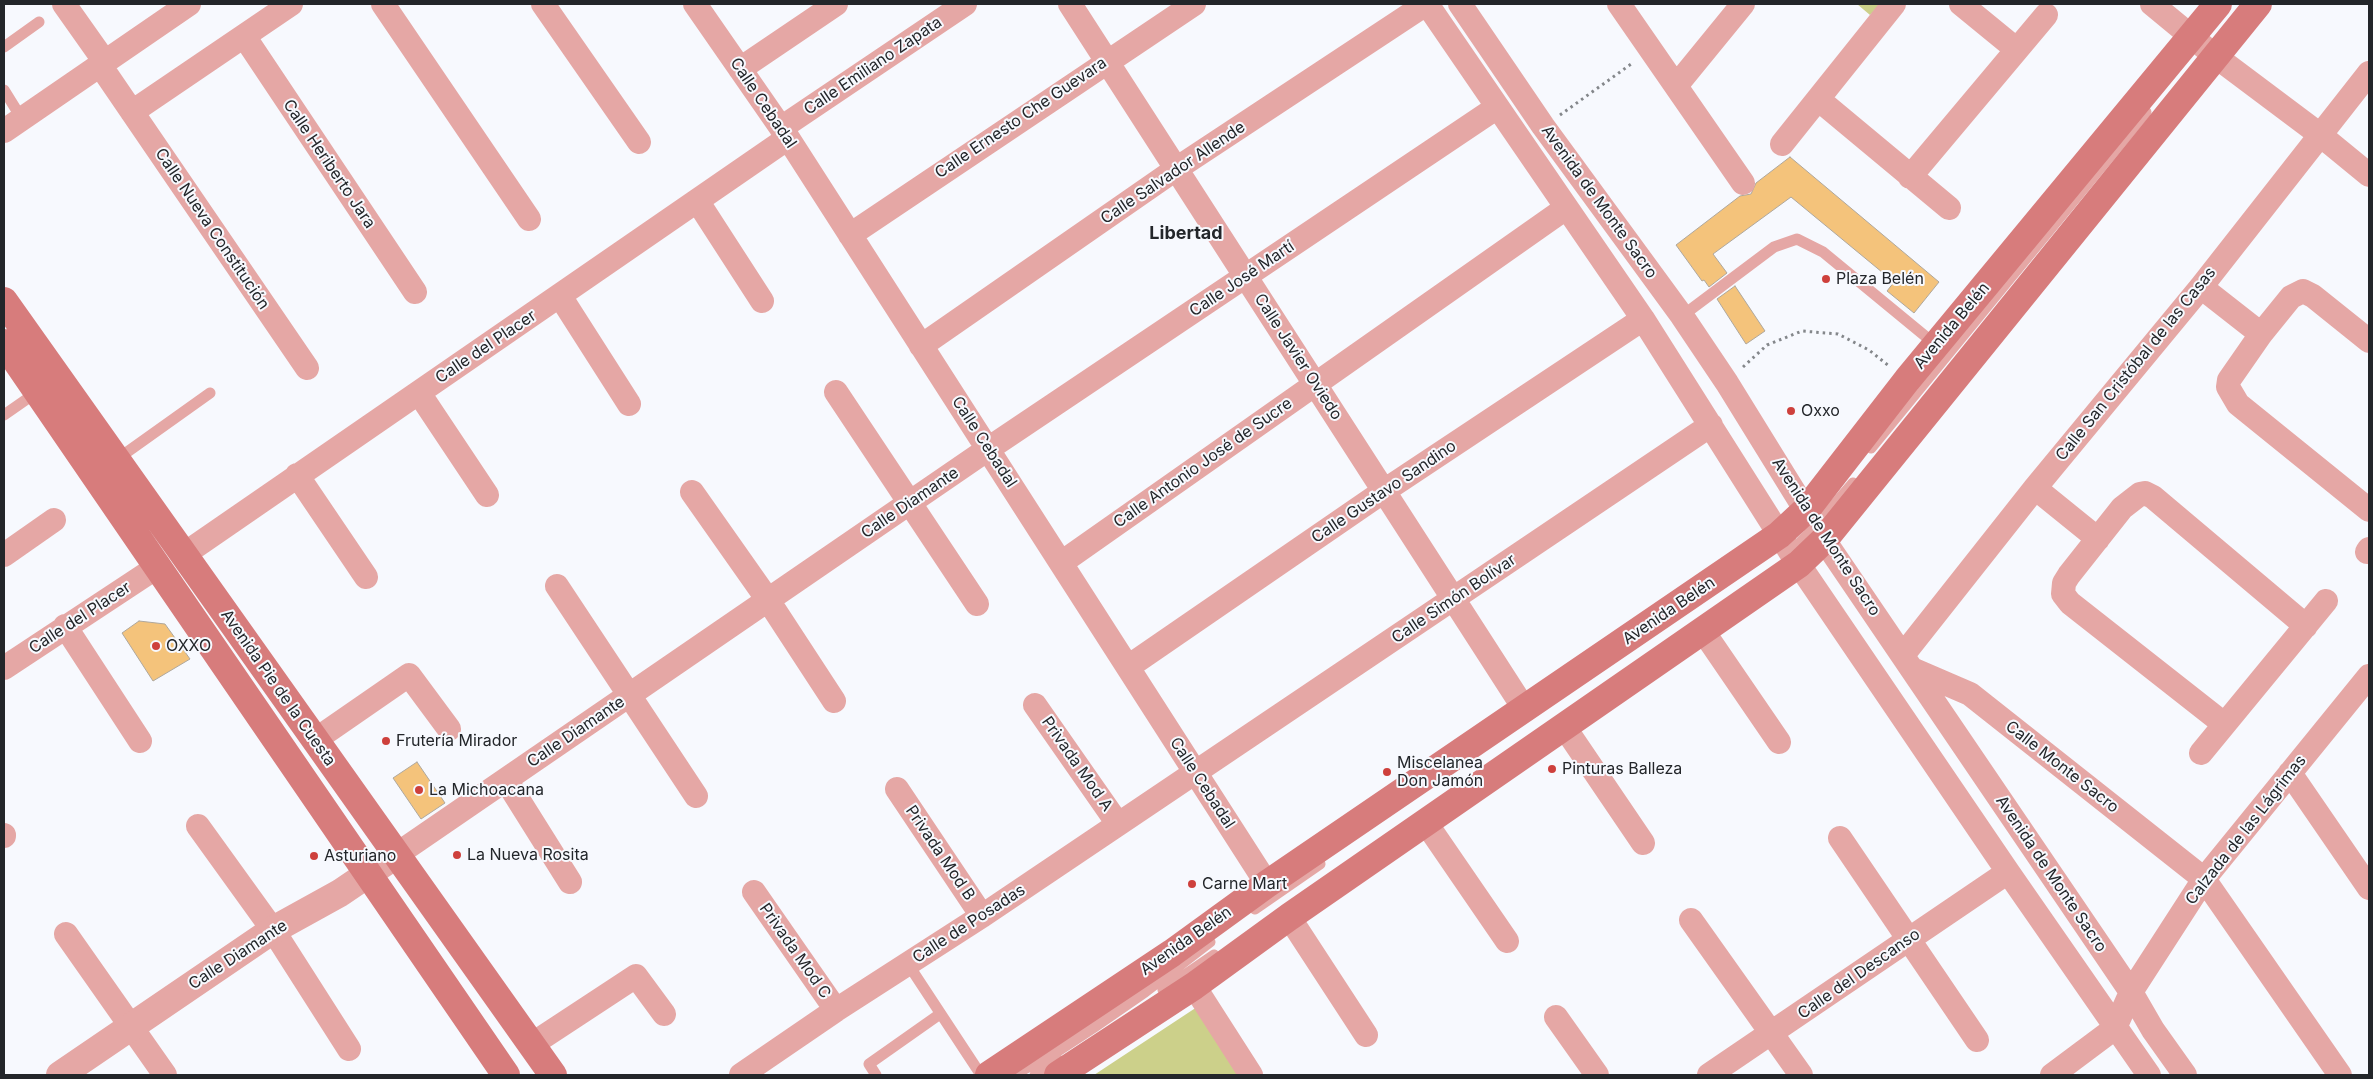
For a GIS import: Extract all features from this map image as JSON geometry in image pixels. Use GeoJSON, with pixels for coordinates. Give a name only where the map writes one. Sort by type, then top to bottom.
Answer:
{"type":"FeatureCollection","features":[{"type":"Feature","properties":{"kind":"main road","name":"Avenida Belén"},"geometry":{"type":"LineString","coordinates":[[989,1075],[1172,953],[1267,884],[1787,551],[1815,524],[1907,380],[1936,345],[2202,47],[2258,4]]}},
{"type":"Feature","properties":{"kind":"main road","name":"Avenida Belén"},"geometry":{"type":"LineString","coordinates":[[1058,1075],[1194,986],[1284,913],[1426,823],[1703,631],[1815,524],[2202,47],[2223,7]]}},
{"type":"Feature","properties":{"kind":"main road","name":"Avenida Pie de la Cuesta"},"geometry":{"type":"LineString","coordinates":[[4,301],[553,1075]]}},
{"type":"Feature","properties":{"kind":"main road","name":"Avenida Pie de la Cuesta"},"geometry":{"type":"LineString","coordinates":[[6,335],[38,392],[506,1075]]}},
{"type":"Feature","properties":{"kind":"street"},"geometry":{"type":"LineString","coordinates":[[64,4],[102,64]]}},
{"type":"Feature","properties":{"kind":"street"},"geometry":{"type":"LineString","coordinates":[[13,125],[189,4]]}},
{"type":"Feature","properties":{"kind":"street"},"geometry":{"type":"LineString","coordinates":[[132,112],[291,4]]}},
{"type":"Feature","properties":{"kind":"street"},"geometry":{"type":"LineString","coordinates":[[383,4],[529,219]]}},
{"type":"Feature","properties":{"kind":"street"},"geometry":{"type":"LineString","coordinates":[[544,4],[639,142]]}},
{"type":"Feature","properties":{"kind":"street","name":"Calle Cebadal"},"geometry":{"type":"LineString","coordinates":[[695,4],[785,133],[1267,884]]}},
{"type":"Feature","properties":{"kind":"street"},"geometry":{"type":"LineString","coordinates":[[740,68],[836,4]]}},
{"type":"Feature","properties":{"kind":"street","name":"Calle Emiliano Zapata"},"geometry":{"type":"LineString","coordinates":[[785,133],[965,4]]}},
{"type":"Feature","properties":{"kind":"street","name":"Calle Javier Oviedo"},"geometry":{"type":"LineString","coordinates":[[1070,4],[1454,600],[1527,717]]}},
{"type":"Feature","properties":{"kind":"street","name":"Calle Ernesto Che Guevara"},"geometry":{"type":"LineString","coordinates":[[850,235],[1106,60],[1194,4]]}},
{"type":"Feature","properties":{"kind":"street","name":"Avenida de Monte Sacro"},"geometry":{"type":"LineString","coordinates":[[1426,4],[1643,319],[1712,425],[1787,551],[2149,1075]]}},
{"type":"Feature","properties":{"kind":"street","name":"Calle Salvador Allende"},"geometry":{"type":"LineString","coordinates":[[921,346],[1176,169],[1426,4]]}},
{"type":"Feature","properties":{"kind":"street","name":"Avenida de Monte Sacro"},"geometry":{"type":"LineString","coordinates":[[1460,4],[1543,126],[1682,316],[1727,383],[1815,524],[2185,1075]]}},
{"type":"Feature","properties":{"kind":"street"},"geometry":{"type":"LineString","coordinates":[[1619,4],[1742,183]]}},
{"type":"Feature","properties":{"kind":"street"},"geometry":{"type":"LineString","coordinates":[[1676,86],[1743,4]]}},
{"type":"Feature","properties":{"kind":"street"},"geometry":{"type":"LineString","coordinates":[[1782,144],[1894,4]]}},
{"type":"Feature","properties":{"kind":"street"},"geometry":{"type":"LineString","coordinates":[[1961,4],[2016,49]]}},
{"type":"Feature","properties":{"kind":"street"},"geometry":{"type":"LineString","coordinates":[[2152,4],[2202,47],[2319,134],[2369,175]]}},
{"type":"Feature","properties":{"kind":"street"},"geometry":{"type":"LineString","coordinates":[[1910,177],[2046,15]]}},
{"type":"Feature","properties":{"kind":"street","name":"Calle Heriberto Jara"},"geometry":{"type":"LineString","coordinates":[[244,36],[415,292]]}},
{"type":"Feature","properties":{"kind":"street","name":"Calle Nueva Constitución"},"geometry":{"type":"LineString","coordinates":[[102,64],[132,112],[306,368]]}},
{"type":"Feature","properties":{"kind":"street","name":"Calle San Cristóbal de las Casas"},"geometry":{"type":"LineString","coordinates":[[1908,662],[2035,488],[2200,287],[2369,73]]}},
{"type":"Feature","properties":{"kind":"street"},"geometry":{"type":"LineString","coordinates":[[1818,99],[1949,208]]}},
{"type":"Feature","properties":{"kind":"street","name":"Calle José Martí"},"geometry":{"type":"LineString","coordinates":[[988,449],[1496,108]]}},
{"type":"Feature","properties":{"kind":"street","name":"Calle del Placer"},"geometry":{"type":"LineString","coordinates":[[183,555],[297,475],[698,202],[785,133]]}},
{"type":"Feature","properties":{"kind":"street"},"geometry":{"type":"LineString","coordinates":[[698,202],[762,301]]}},
{"type":"Feature","properties":{"kind":"street","name":"Calle Antonio José de Sucre"},"geometry":{"type":"LineString","coordinates":[[1061,563],[1566,208]]}},
{"type":"Feature","properties":{"kind":"street"},"geometry":{"type":"LineString","coordinates":[[2200,287],[2261,334]]}},
{"type":"Feature","properties":{"kind":"street"},"geometry":{"type":"LineString","coordinates":[[2369,341],[2313,296],[2303,291],[2292,297],[2261,334],[2230,380],[2230,393],[2238,404],[2369,510]]}},
{"type":"Feature","properties":{"kind":"street"},"geometry":{"type":"LineString","coordinates":[[560,296],[629,404]]}},
{"type":"Feature","properties":{"kind":"street","name":"Calle Gustavo Sandino"},"geometry":{"type":"LineString","coordinates":[[1128,667],[1384,491],[1643,319]]}},
{"type":"Feature","properties":{"kind":"street"},"geometry":{"type":"LineString","coordinates":[[836,392],[977,604]]}},
{"type":"Feature","properties":{"kind":"street"},"geometry":{"type":"LineString","coordinates":[[419,393],[488,496]]}},
{"type":"Feature","properties":{"kind":"street","name":"Calle Simón Bolívar"},"geometry":{"type":"LineString","coordinates":[[1195,772],[1454,600],[1712,425]]}},
{"type":"Feature","properties":{"kind":"street","name":"Calle Diamante"},"geometry":{"type":"LineString","coordinates":[[60,1075],[273,930],[340,893],[988,449]]}},
{"type":"Feature","properties":{"kind":"street"},"geometry":{"type":"LineString","coordinates":[[297,475],[366,577]]}},
{"type":"Feature","properties":{"kind":"street"},"geometry":{"type":"LineString","coordinates":[[2035,488],[2098,539]]}},
{"type":"Feature","properties":{"kind":"street"},"geometry":{"type":"LineString","coordinates":[[692,492],[768,600],[834,701]]}},
{"type":"Feature","properties":{"kind":"street"},"geometry":{"type":"LineString","coordinates":[[2224,724],[2070,602],[2063,594],[2064,583],[2130,500],[2145,493],[2165,506],[2306,626]]}},
{"type":"Feature","properties":{"kind":"street"},"geometry":{"type":"LineString","coordinates":[[4,555],[54,520]]}},
{"type":"Feature","properties":{"kind":"street","name":"Calle del Placer"},"geometry":{"type":"LineString","coordinates":[[4,668],[157,567]]}},
{"type":"Feature","properties":{"kind":"street"},"geometry":{"type":"LineString","coordinates":[[557,586],[696,796]]}},
{"type":"Feature","properties":{"kind":"street"},"geometry":{"type":"LineString","coordinates":[[2201,753],[2326,601]]}},
{"type":"Feature","properties":{"kind":"street"},"geometry":{"type":"LineString","coordinates":[[65,626],[140,741]]}},
{"type":"Feature","properties":{"kind":"street"},"geometry":{"type":"LineString","coordinates":[[1703,631],[1779,742]]}},
{"type":"Feature","properties":{"kind":"street","name":"Calle Monte Sacro"},"geometry":{"type":"LineString","coordinates":[[1908,662],[1970,694],[2204,879],[2340,1075]]}},
{"type":"Feature","properties":{"kind":"street"},"geometry":{"type":"LineString","coordinates":[[315,740],[409,675],[449,729]]}},
{"type":"Feature","properties":{"kind":"street","name":"Calzada de las Lágrimas"},"geometry":{"type":"LineString","coordinates":[[2052,1075],[2115,1028],[2131,992],[2204,879],[2369,676]]}},
{"type":"Feature","properties":{"kind":"street","name":"Privada Mod A"},"geometry":{"type":"LineString","coordinates":[[1035,705],[1118,824]]}},
{"type":"Feature","properties":{"kind":"street"},"geometry":{"type":"LineString","coordinates":[[1565,728],[1643,843]]}},
{"type":"Feature","properties":{"kind":"street","name":"Calle de Posadas"},"geometry":{"type":"LineString","coordinates":[[742,1075],[836,1010],[982,916],[1195,772]]}},
{"type":"Feature","properties":{"kind":"street"},"geometry":{"type":"LineString","coordinates":[[2290,773],[2369,888]]}},
{"type":"Feature","properties":{"kind":"street"},"geometry":{"type":"LineString","coordinates":[[506,780],[570,882]]}},
{"type":"Feature","properties":{"kind":"street","name":"Privada Mod B"},"geometry":{"type":"LineString","coordinates":[[897,789],[982,916]]}},
{"type":"Feature","properties":{"kind":"street"},"geometry":{"type":"LineString","coordinates":[[1426,823],[1506,941]]}},
{"type":"Feature","properties":{"kind":"street"},"geometry":{"type":"LineString","coordinates":[[198,826],[273,930],[349,1050]]}},
{"type":"Feature","properties":{"kind":"street"},"geometry":{"type":"LineString","coordinates":[[1840,838],[1977,1040]]}},
{"type":"Feature","properties":{"kind":"street","name":"Calle del Descanso"},"geometry":{"type":"LineString","coordinates":[[1709,1075],[2008,872]]}},
{"type":"Feature","properties":{"kind":"street","name":"Privada Mod C"},"geometry":{"type":"LineString","coordinates":[[754,892],[836,1010]]}},
{"type":"Feature","properties":{"kind":"street"},"geometry":{"type":"LineString","coordinates":[[1284,913],[1366,1035]]}},
{"type":"Feature","properties":{"kind":"street"},"geometry":{"type":"LineString","coordinates":[[1691,920],[1801,1075]]}},
{"type":"Feature","properties":{"kind":"street"},"geometry":{"type":"LineString","coordinates":[[66,934],[165,1075]]}},
{"type":"Feature","properties":{"kind":"street"},"geometry":{"type":"LineString","coordinates":[[531,1045],[636,976],[664,1014]]}},
{"type":"Feature","properties":{"kind":"street"},"geometry":{"type":"LineString","coordinates":[[1194,986],[1251,1075]]}},
{"type":"Feature","properties":{"kind":"street"},"geometry":{"type":"LineString","coordinates":[[1556,1017],[1597,1075]]}},
{"type":"Feature","properties":{"kind":"lane"},"geometry":{"type":"LineString","coordinates":[[2155,101],[1867,460],[1948,366],[2003,306],[2202,47],[2246,4]]}},
{"type":"Feature","properties":{"kind":"lane"},"geometry":{"type":"LineString","coordinates":[[4,47],[39,22]]}},
{"type":"Feature","properties":{"kind":"lane"},"geometry":{"type":"LineString","coordinates":[[4,90],[13,125]]}},
{"type":"Feature","properties":{"kind":"lane"},"geometry":{"type":"LineString","coordinates":[[1682,316],[1774,247],[1797,239],[1823,252],[1936,345]]}},
{"type":"Feature","properties":{"kind":"lane"},"geometry":{"type":"LineString","coordinates":[[6,335],[33,343]]}},
{"type":"Feature","properties":{"kind":"lane"},"geometry":{"type":"LineString","coordinates":[[4,415],[38,392]]}},
{"type":"Feature","properties":{"kind":"lane"},"geometry":{"type":"LineString","coordinates":[[116,460],[210,393]]}},
{"type":"Feature","properties":{"kind":"lane"},"geometry":{"type":"LineString","coordinates":[[1815,524],[1854,475]]}},
{"type":"Feature","properties":{"kind":"lane"},"geometry":{"type":"LineString","coordinates":[[1556,701],[1787,551]]}},
{"type":"Feature","properties":{"kind":"lane"},"geometry":{"type":"LineString","coordinates":[[1246,915],[1328,859]]}},
{"type":"Feature","properties":{"kind":"lane"},"geometry":{"type":"LineString","coordinates":[[1284,913],[1312,886]]}},
{"type":"Feature","properties":{"kind":"lane"},"geometry":{"type":"LineString","coordinates":[[1013,1075],[1055,1053],[1093,1028],[1145,992],[1222,932]]}},
{"type":"Feature","properties":{"kind":"lane"},"geometry":{"type":"LineString","coordinates":[[1035,1075],[1223,948]]}},
{"type":"Feature","properties":{"kind":"lane"},"geometry":{"type":"LineString","coordinates":[[908,964],[981,1075]]}},
{"type":"Feature","properties":{"kind":"lane"},"geometry":{"type":"LineString","coordinates":[[876,1075],[869,1064],[940,1014]]}},
{"type":"Feature","properties":{"kind":"path"},"geometry":{"type":"LineString","coordinates":[[1543,126],[1651,50]]}},
{"type":"Feature","properties":{"kind":"path"},"geometry":{"type":"LineString","coordinates":[[1727,383],[1767,345],[1802,331],[1838,334],[1869,350],[1907,380]]}},
{"type":"Feature","properties":{"kind":"green space"},"geometry":{"type":"Polygon","coordinates":[[[1857,4],[1880,4],[1870,15],[1857,4]]]}},
{"type":"Feature","properties":{"kind":"green space"},"geometry":{"type":"Polygon","coordinates":[[[1197,1007],[1243,1075],[1094,1075],[1197,1007]]]}},
{"type":"Feature","properties":{"kind":"building"},"geometry":{"type":"Polygon","coordinates":[[[1790,157],[1939,282],[1914,313],[1887,291],[1894,282],[1791,197],[1713,254],[1727,273],[1709,287],[1704,280],[1702,281],[1676,245],[1740,196],[1751,194],[1756,183],[1790,157]]]}},
{"type":"Feature","properties":{"kind":"building"},"geometry":{"type":"Polygon","coordinates":[[[1735,286],[1765,331],[1746,344],[1717,299],[1735,286]]]}},
{"type":"Feature","properties":{"kind":"building","name":"OXXO"},"geometry":{"type":"Polygon","coordinates":[[[139,621],[165,624],[190,659],[153,681],[122,633],[139,621]]]}},
{"type":"Feature","properties":{"kind":"building","name":"La Michoacana"},"geometry":{"type":"Polygon","coordinates":[[[417,762],[445,803],[421,819],[393,778],[417,762]]]}},
{"type":"Feature","properties":{"kind":"place","name":"Plaza Belén"},"geometry":{"type":"Point","coordinates":[1826,279]}},
{"type":"Feature","properties":{"kind":"place","name":"Oxxo"},"geometry":{"type":"Point","coordinates":[1791,411]}},
{"type":"Feature","properties":{"kind":"place","name":"OXXO"},"geometry":{"type":"Point","coordinates":[156,646]}},
{"type":"Feature","properties":{"kind":"place","name":"Frutería Mirador"},"geometry":{"type":"Point","coordinates":[386,741]}},
{"type":"Feature","properties":{"kind":"place","name":"Pinturas Balleza"},"geometry":{"type":"Point","coordinates":[1552,769]}},
{"type":"Feature","properties":{"kind":"place","name":"Miscelanea Don Jamón"},"geometry":{"type":"Point","coordinates":[1387,772]}},
{"type":"Feature","properties":{"kind":"place","name":"La Michoacana"},"geometry":{"type":"Point","coordinates":[419,790]}},
{"type":"Feature","properties":{"kind":"place","name":"La Nueva Rosita"},"geometry":{"type":"Point","coordinates":[457,855]}},
{"type":"Feature","properties":{"kind":"place","name":"Asturiano"},"geometry":{"type":"Point","coordinates":[314,856]}},
{"type":"Feature","properties":{"kind":"place","name":"Carne Mart"},"geometry":{"type":"Point","coordinates":[1192,884]}},
{"type":"Feature","properties":{"kind":"district","name":"Libertad"},"geometry":{"type":"Point","coordinates":[1186,234]}}]}
